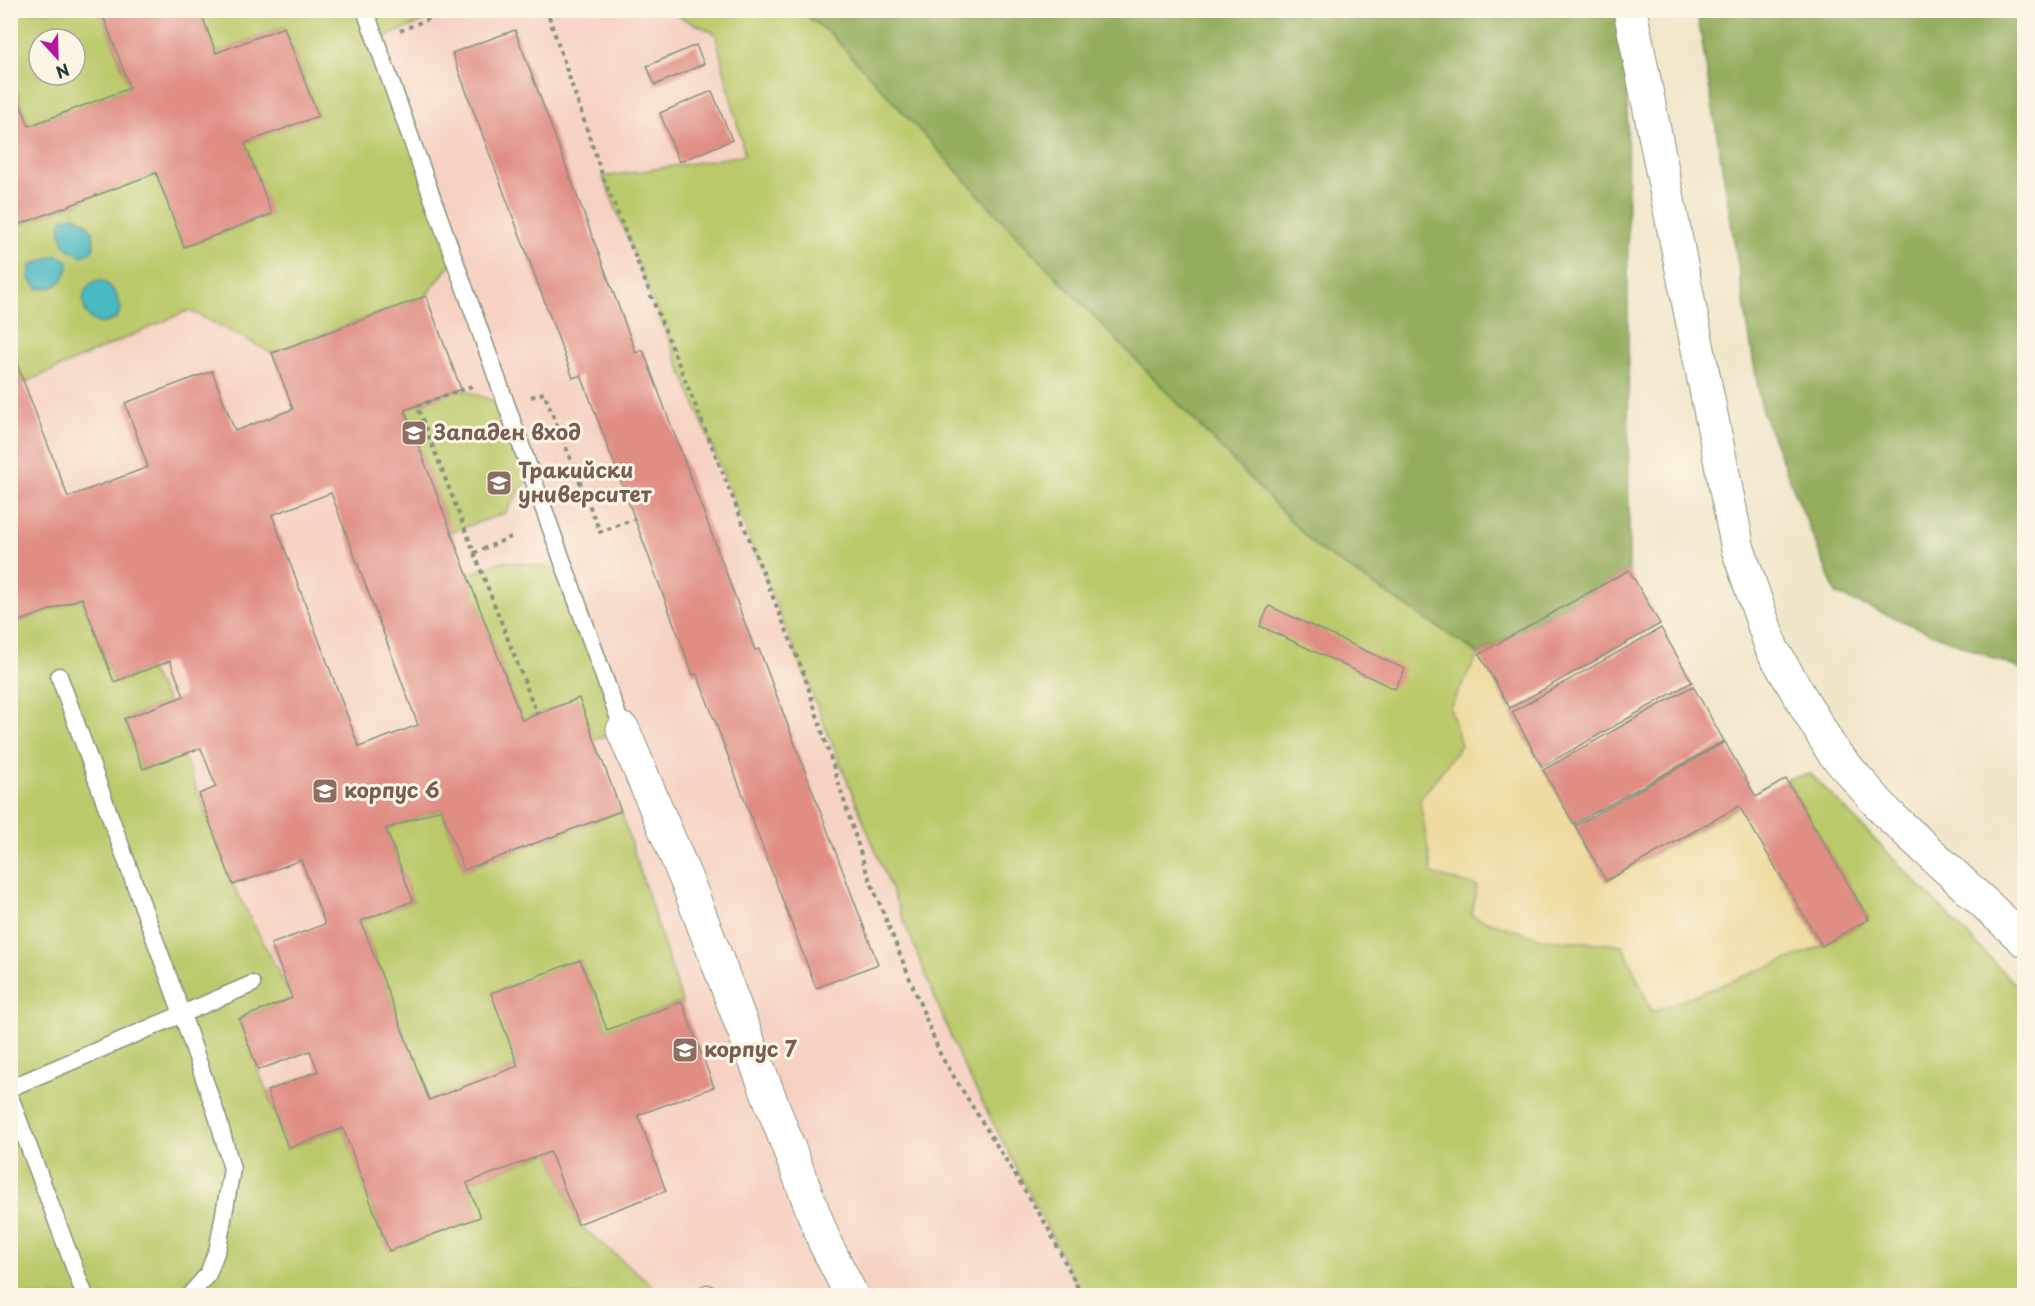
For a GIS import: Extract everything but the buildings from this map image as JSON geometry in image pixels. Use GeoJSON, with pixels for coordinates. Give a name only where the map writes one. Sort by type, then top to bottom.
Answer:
{"type":"FeatureCollection","features":[{"type":"Feature","properties":{"kind":"street"},"geometry":{"type":"LineString","coordinates":[[1630,10],[1738,549],[1772,649],[1833,752],[1887,813],[2025,940]]}},
{"type":"Feature","properties":{"kind":"street"},"geometry":{"type":"LineString","coordinates":[[623,730],[688,884],[825,1243],[852,1296]]}},
{"type":"Feature","properties":{"kind":"lane"},"geometry":{"type":"LineString","coordinates":[[365,10],[623,730]]}},
{"type":"Feature","properties":{"kind":"lane"},"geometry":{"type":"LineString","coordinates":[[59,676],[182,1014],[218,1119],[232,1169],[218,1247],[208,1274],[189,1296]]}},
{"type":"Feature","properties":{"kind":"lane"},"geometry":{"type":"LineString","coordinates":[[10,1088],[252,984]]}},
{"type":"Feature","properties":{"kind":"lane"},"geometry":{"type":"LineString","coordinates":[[10,1097],[85,1296]]}},
{"type":"Feature","properties":{"kind":"path"},"geometry":{"type":"LineString","coordinates":[[377,40],[449,10]]}},
{"type":"Feature","properties":{"kind":"path"},"geometry":{"type":"LineString","coordinates":[[542,10],[549,17],[603,177],[804,674],[866,870],[941,1056],[1047,1226],[1082,1296]]}},
{"type":"Feature","properties":{"kind":"path"},"geometry":{"type":"LineString","coordinates":[[497,377],[417,406],[537,714]]}},
{"type":"Feature","properties":{"kind":"path"},"geometry":{"type":"LineString","coordinates":[[507,406],[544,393],[600,532],[634,519]]}},
{"type":"Feature","properties":{"kind":"path"},"geometry":{"type":"LineString","coordinates":[[474,553],[511,537]]}},
{"type":"Feature","properties":{"kind":"shaded area","name":"Тракийски университет"},"geometry":{"type":"Polygon","coordinates":[[[10,11],[720,11],[1425,1295],[11,1295],[10,11]]]}},
{"type":"Feature","properties":{"kind":"green space"},"geometry":{"type":"Polygon","coordinates":[[[10,11],[101,11],[130,88],[29,126],[11,75],[10,11]]]}},
{"type":"Feature","properties":{"kind":"green space"},"geometry":{"type":"Polygon","coordinates":[[[200,11],[449,11],[377,40],[455,258],[426,296],[272,353],[189,310],[24,383],[11,346],[11,228],[156,173],[184,247],[271,214],[245,143],[318,115],[284,27],[216,53],[200,11]]]}},
{"type":"Feature","properties":{"kind":"green space"},"geometry":{"type":"Polygon","coordinates":[[[667,11],[799,11],[830,33],[1015,234],[1316,547],[1479,654],[1450,707],[1461,745],[1420,800],[1477,886],[1472,916],[1542,939],[1623,945],[1652,1012],[1822,946],[1869,919],[1786,779],[1811,774],[2024,993],[2024,1295],[1082,1295],[959,1057],[603,177],[745,155],[715,33],[667,11]]]}},
{"type":"Feature","properties":{"kind":"green space"},"geometry":{"type":"Polygon","coordinates":[[[799,11],[1627,11],[1629,570],[1479,654],[1316,547],[1015,234],[830,33],[799,11]]]}},
{"type":"Feature","properties":{"kind":"green space"},"geometry":{"type":"Polygon","coordinates":[[[1697,11],[2024,11],[2024,671],[1836,594],[1761,408],[1697,11]]]}},
{"type":"Feature","properties":{"kind":"green space"},"geometry":{"type":"Polygon","coordinates":[[[461,389],[507,406],[532,474],[505,513],[451,532],[405,410],[461,389]]]}},
{"type":"Feature","properties":{"kind":"green space"},"geometry":{"type":"Polygon","coordinates":[[[504,561],[566,570],[623,730],[594,740],[578,699],[522,720],[467,575],[504,561]]]}},
{"type":"Feature","properties":{"kind":"green space"},"geometry":{"type":"Polygon","coordinates":[[[82,598],[114,682],[149,669],[168,702],[124,719],[142,769],[183,754],[233,885],[292,998],[239,1019],[288,1148],[343,1128],[389,1251],[479,1217],[467,1183],[550,1152],[578,1224],[664,1295],[11,1296],[11,625],[82,598]]]}},
{"type":"Feature","properties":{"kind":"green space"},"geometry":{"type":"Polygon","coordinates":[[[441,809],[464,870],[621,811],[682,1002],[607,1030],[580,960],[492,993],[518,1066],[429,1100],[361,921],[413,901],[386,829],[441,809]]]}},
{"type":"Feature","properties":{"kind":"sand"},"geometry":{"type":"Polygon","coordinates":[[[1479,654],[1606,881],[1740,806],[1822,946],[1652,1012],[1623,945],[1542,939],[1472,916],[1477,886],[1432,874],[1420,800],[1461,745],[1450,707],[1479,654]]]}},
{"type":"Feature","properties":{"kind":"water"},"geometry":{"type":"Polygon","coordinates":[[[74,216],[84,221],[93,234],[93,250],[83,256],[67,247],[62,238],[62,219],[74,216]]]}},
{"type":"Feature","properties":{"kind":"water"},"geometry":{"type":"Polygon","coordinates":[[[57,255],[68,261],[65,276],[53,287],[37,288],[29,277],[31,265],[57,255]]]}},
{"type":"Feature","properties":{"kind":"water"},"geometry":{"type":"Polygon","coordinates":[[[100,280],[111,288],[121,309],[117,318],[104,323],[92,320],[87,315],[83,301],[87,288],[100,280]]]}},
{"type":"Feature","properties":{"kind":"place","name":"Западен вход"},"geometry":{"type":"Point","coordinates":[414,433]}},
{"type":"Feature","properties":{"kind":"place","name":"Тракийски университет"},"geometry":{"type":"Point","coordinates":[499,483]}},
{"type":"Feature","properties":{"kind":"place","name":"корпус 6"},"geometry":{"type":"Point","coordinates":[325,791]}},
{"type":"Feature","properties":{"kind":"place","name":"корпус 7"},"geometry":{"type":"Point","coordinates":[685,1050]}}]}
